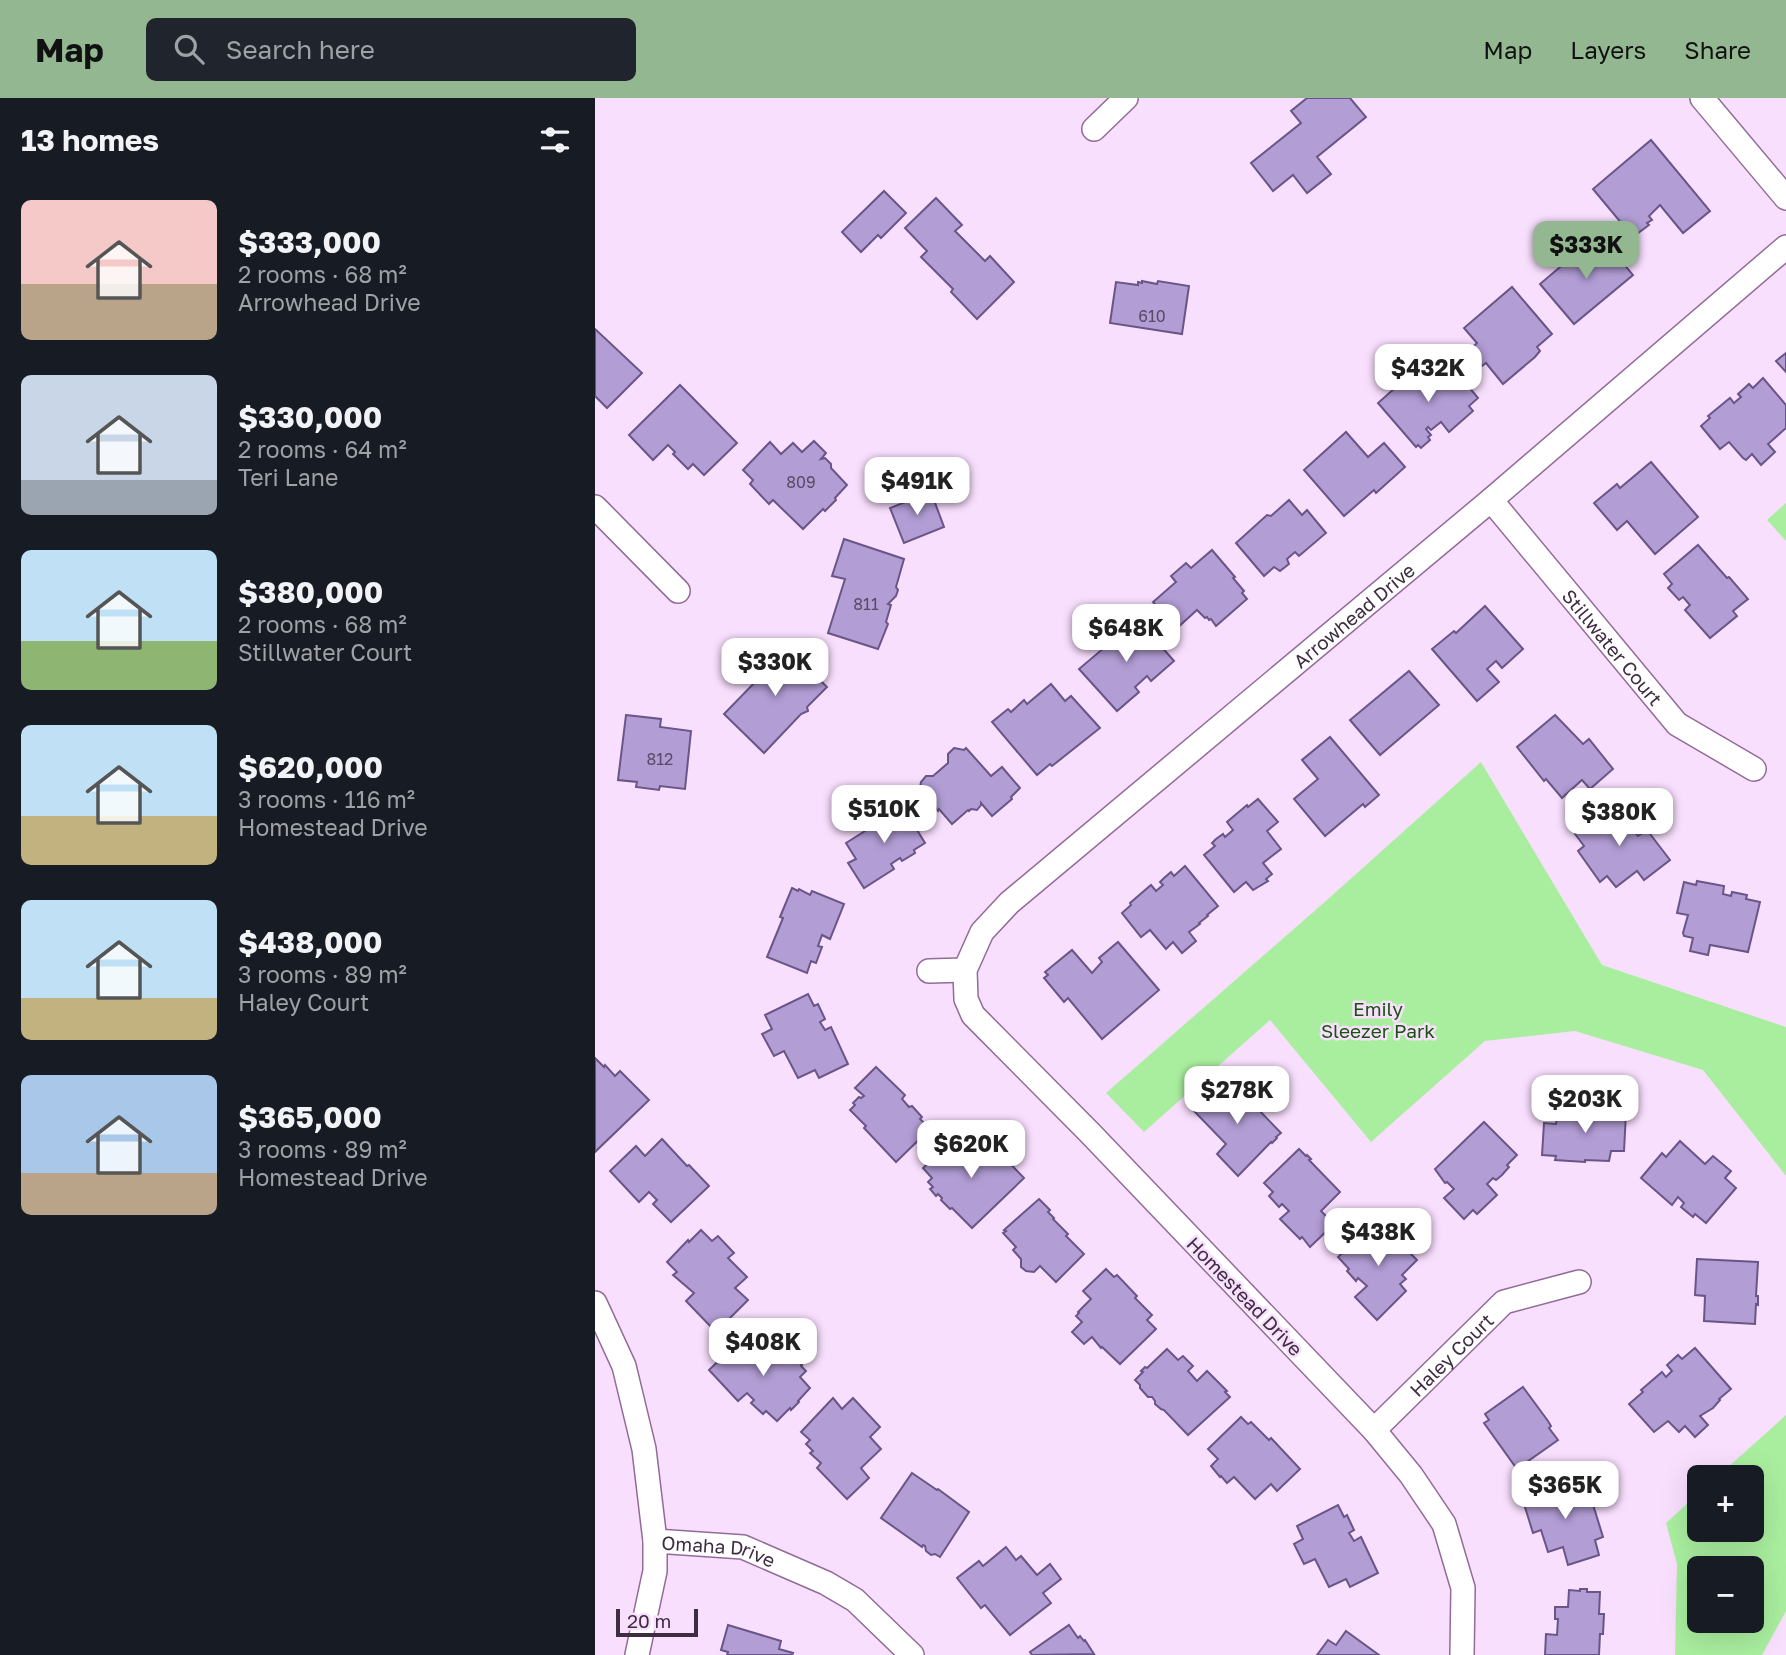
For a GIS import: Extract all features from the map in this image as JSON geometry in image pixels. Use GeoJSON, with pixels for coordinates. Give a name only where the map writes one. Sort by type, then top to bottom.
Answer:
{"type":"FeatureCollection","features":[{"type":"Feature","properties":{"kind":"street"},"geometry":{"type":"LineString","coordinates":[[1094,129],[1126,98]]}},
{"type":"Feature","properties":{"kind":"street"},"geometry":{"type":"LineString","coordinates":[[1702,98],[1786,198]]}},
{"type":"Feature","properties":{"kind":"street","name":"Arrowhead Drive"},"geometry":{"type":"LineString","coordinates":[[965,970],[982,932],[1007,905],[1491,500],[1786,247]]}},
{"type":"Feature","properties":{"kind":"street","name":"Stillwater Court"},"geometry":{"type":"LineString","coordinates":[[1491,500],[1677,724],[1754,769]]}},
{"type":"Feature","properties":{"kind":"street"},"geometry":{"type":"LineString","coordinates":[[595,508],[678,591]]}},
{"type":"Feature","properties":{"kind":"street"},"geometry":{"type":"LineString","coordinates":[[929,971],[965,970]]}},
{"type":"Feature","properties":{"kind":"street","name":"Homestead Drive"},"geometry":{"type":"LineString","coordinates":[[965,970],[966,999],[973,1015],[1090,1133],[1374,1430],[1411,1475],[1444,1524],[1463,1588],[1462,1655]]}},
{"type":"Feature","properties":{"kind":"street","name":"Haley Court"},"geometry":{"type":"LineString","coordinates":[[1374,1430],[1504,1302],[1579,1282]]}},
{"type":"Feature","properties":{"kind":"street","name":"Omaha Drive"},"geometry":{"type":"LineString","coordinates":[[595,1303],[624,1366],[645,1449],[655,1541],[743,1547],[827,1583],[855,1600],[912,1655]]}},
{"type":"Feature","properties":{"kind":"street"},"geometry":{"type":"LineString","coordinates":[[637,1655],[655,1571],[655,1541]]}},
{"type":"Feature","properties":{"kind":"green space"},"geometry":{"type":"Polygon","coordinates":[[[1786,503],[1786,541],[1767,520],[1786,503]]]}},
{"type":"Feature","properties":{"kind":"green space","name":"Emily Sleezer Park"},"geometry":{"type":"Polygon","coordinates":[[[1481,762],[1602,965],[1786,1027],[1786,1176],[1703,1070],[1575,1031],[1485,1041],[1371,1142],[1270,1020],[1144,1132],[1106,1093],[1481,762]]]}},
{"type":"Feature","properties":{"kind":"green space"},"geometry":{"type":"Polygon","coordinates":[[[1786,1415],[1786,1611],[1762,1655],[1675,1655],[1677,1564],[1666,1523],[1687,1504],[1687,1542],[1764,1542],[1764,1465],[1730,1465],[1786,1415]]]}},
{"type":"Feature","properties":{"kind":"building"},"geometry":{"type":"Polygon","coordinates":[[[1307,98],[1350,98],[1366,117],[1317,157],[1331,174],[1307,193],[1293,175],[1273,191],[1251,163],[1301,123],[1291,111],[1307,98]]]}},
{"type":"Feature","properties":{"kind":"building"},"geometry":{"type":"Polygon","coordinates":[[[1651,140],[1710,211],[1683,233],[1660,205],[1649,216],[1652,220],[1647,223],[1649,225],[1632,236],[1593,189],[1651,140]]]}},
{"type":"Feature","properties":{"kind":"building"},"geometry":{"type":"Polygon","coordinates":[[[884,191],[906,213],[881,238],[878,235],[861,252],[842,232],[884,191]]]}},
{"type":"Feature","properties":{"kind":"building"},"geometry":{"type":"Polygon","coordinates":[[[936,198],[962,225],[955,231],[985,261],[990,256],[1014,282],[977,319],[951,292],[953,289],[921,257],[927,251],[905,228],[936,198]]]}},
{"type":"Feature","properties":{"kind":"building"},"geometry":{"type":"Polygon","coordinates":[[[1595,242],[1607,256],[1613,251],[1633,275],[1574,324],[1540,284],[1573,256],[1576,258],[1595,242]]]}},
{"type":"Feature","properties":{"kind":"building"},"geometry":{"type":"Polygon","coordinates":[[[1116,282],[1138,285],[1138,282],[1189,286],[1182,334],[1110,323],[1116,282]]]}},
{"type":"Feature","properties":{"kind":"building"},"geometry":{"type":"Polygon","coordinates":[[[1512,287],[1552,334],[1537,347],[1540,351],[1535,357],[1503,384],[1486,363],[1482,366],[1469,351],[1477,343],[1464,328],[1512,287]]]}},
{"type":"Feature","properties":{"kind":"building"},"geometry":{"type":"Polygon","coordinates":[[[595,329],[642,373],[607,408],[595,396],[595,329]]]}},
{"type":"Feature","properties":{"kind":"building"},"geometry":{"type":"Polygon","coordinates":[[[1786,353],[1786,372],[1776,361],[1786,353]]]}},
{"type":"Feature","properties":{"kind":"building"},"geometry":{"type":"Polygon","coordinates":[[[1421,365],[1436,382],[1453,368],[1478,398],[1469,406],[1473,411],[1449,432],[1441,422],[1431,430],[1428,427],[1426,429],[1431,435],[1428,437],[1430,440],[1421,448],[1418,445],[1416,447],[1378,403],[1421,365]]]}},
{"type":"Feature","properties":{"kind":"building"},"geometry":{"type":"Polygon","coordinates":[[[1763,378],[1786,405],[1786,428],[1768,444],[1775,452],[1761,465],[1752,454],[1746,460],[1743,458],[1729,442],[1720,449],[1701,426],[1710,418],[1708,416],[1730,398],[1734,403],[1741,397],[1738,394],[1749,384],[1753,388],[1763,378]]]}},
{"type":"Feature","properties":{"kind":"building"},"geometry":{"type":"Polygon","coordinates":[[[680,385],[737,443],[704,475],[693,464],[688,469],[668,445],[653,460],[629,435],[680,385]]]}},
{"type":"Feature","properties":{"kind":"building"},"geometry":{"type":"Polygon","coordinates":[[[1346,432],[1368,457],[1384,443],[1405,467],[1376,493],[1374,490],[1344,516],[1304,470],[1346,432]]]}},
{"type":"Feature","properties":{"kind":"building"},"geometry":{"type":"Polygon","coordinates":[[[814,441],[826,453],[821,459],[825,458],[831,464],[831,468],[847,485],[825,511],[823,509],[803,529],[773,500],[769,504],[750,484],[753,480],[743,470],[770,442],[781,454],[793,443],[802,452],[814,441]]]}},
{"type":"Feature","properties":{"kind":"building"},"geometry":{"type":"Polygon","coordinates":[[[1651,462],[1698,517],[1655,554],[1627,521],[1617,530],[1594,503],[1617,484],[1620,488],[1651,462]]]}},
{"type":"Feature","properties":{"kind":"building"},"geometry":{"type":"Polygon","coordinates":[[[931,492],[944,527],[904,543],[890,508],[931,492]]]}},
{"type":"Feature","properties":{"kind":"building"},"geometry":{"type":"Polygon","coordinates":[[[1289,500],[1302,515],[1307,510],[1326,533],[1299,556],[1295,552],[1287,559],[1289,564],[1280,571],[1274,567],[1264,576],[1236,543],[1267,515],[1271,516],[1289,500]]]}},
{"type":"Feature","properties":{"kind":"building"},"geometry":{"type":"Polygon","coordinates":[[[844,539],[904,559],[896,596],[888,604],[891,605],[886,622],[888,624],[878,649],[828,633],[845,579],[832,576],[844,539]]]}},
{"type":"Feature","properties":{"kind":"building"},"geometry":{"type":"Polygon","coordinates":[[[1698,545],[1748,599],[1733,611],[1737,616],[1710,638],[1685,610],[1690,605],[1683,597],[1679,600],[1668,588],[1672,584],[1664,574],[1698,545]]]}},
{"type":"Feature","properties":{"kind":"building"},"geometry":{"type":"Polygon","coordinates":[[[1212,550],[1235,577],[1233,578],[1247,599],[1216,626],[1211,619],[1205,618],[1197,610],[1176,629],[1153,602],[1176,582],[1171,576],[1186,563],[1191,568],[1212,550]]]}},
{"type":"Feature","properties":{"kind":"building"},"geometry":{"type":"Polygon","coordinates":[[[1485,606],[1523,649],[1502,668],[1496,661],[1487,669],[1499,682],[1477,701],[1432,649],[1454,631],[1456,633],[1485,606]]]}},
{"type":"Feature","properties":{"kind":"building"},"geometry":{"type":"Polygon","coordinates":[[[1138,620],[1174,661],[1151,681],[1147,676],[1135,687],[1139,692],[1117,711],[1079,669],[1111,642],[1106,636],[1120,623],[1127,630],[1138,620]]]}},
{"type":"Feature","properties":{"kind":"building"},"geometry":{"type":"Polygon","coordinates":[[[782,643],[827,687],[807,707],[808,711],[801,714],[764,753],[724,714],[762,675],[756,669],[782,643]]]}},
{"type":"Feature","properties":{"kind":"building"},"geometry":{"type":"Polygon","coordinates":[[[1409,671],[1439,705],[1380,755],[1350,720],[1409,671]]]}},
{"type":"Feature","properties":{"kind":"building"},"geometry":{"type":"Polygon","coordinates":[[[1051,684],[1065,701],[1071,696],[1100,728],[1037,775],[992,722],[1008,709],[1011,712],[1024,700],[1027,704],[1051,684]]]}},
{"type":"Feature","properties":{"kind":"building"},"geometry":{"type":"Polygon","coordinates":[[[626,715],[661,719],[660,727],[691,731],[685,789],[636,787],[637,782],[618,780],[626,715]]]}},
{"type":"Feature","properties":{"kind":"building"},"geometry":{"type":"Polygon","coordinates":[[[1555,715],[1583,744],[1589,739],[1613,769],[1590,789],[1582,780],[1562,798],[1546,779],[1544,781],[1517,747],[1555,715]]]}},
{"type":"Feature","properties":{"kind":"building"},"geometry":{"type":"Polygon","coordinates":[[[1330,737],[1379,795],[1365,807],[1363,804],[1325,836],[1294,799],[1318,779],[1302,760],[1330,737]]]}},
{"type":"Feature","properties":{"kind":"building"},"geometry":{"type":"Polygon","coordinates":[[[954,748],[966,748],[991,776],[1002,767],[1020,788],[1012,799],[992,816],[981,803],[977,810],[968,810],[952,824],[920,788],[926,776],[933,776],[948,763],[948,754],[954,748]]]}},
{"type":"Feature","properties":{"kind":"building"},"geometry":{"type":"Polygon","coordinates":[[[1258,799],[1278,822],[1267,831],[1281,849],[1263,863],[1272,874],[1266,879],[1268,881],[1253,890],[1246,882],[1234,892],[1204,855],[1215,846],[1212,843],[1216,839],[1223,834],[1225,837],[1233,830],[1227,822],[1258,799]]]}},
{"type":"Feature","properties":{"kind":"building"},"geometry":{"type":"Polygon","coordinates":[[[901,804],[925,843],[914,850],[915,853],[891,864],[894,869],[864,888],[848,863],[856,859],[846,843],[865,831],[863,828],[901,804]]]}},
{"type":"Feature","properties":{"kind":"building"},"geometry":{"type":"Polygon","coordinates":[[[1613,805],[1621,816],[1625,814],[1635,826],[1632,828],[1638,836],[1647,830],[1670,860],[1644,880],[1637,871],[1616,887],[1607,876],[1600,882],[1578,851],[1584,846],[1575,834],[1585,823],[1613,805]]]}},
{"type":"Feature","properties":{"kind":"building"},"geometry":{"type":"Polygon","coordinates":[[[1185,866],[1218,906],[1189,932],[1196,941],[1182,953],[1173,942],[1166,949],[1150,930],[1141,937],[1122,913],[1151,885],[1156,891],[1163,885],[1160,882],[1164,878],[1171,872],[1174,876],[1185,866]]]}},
{"type":"Feature","properties":{"kind":"building"},"geometry":{"type":"Polygon","coordinates":[[[1697,881],[1724,886],[1723,894],[1731,896],[1732,892],[1747,895],[1746,899],[1760,902],[1748,952],[1710,945],[1708,955],[1690,951],[1693,938],[1684,936],[1683,933],[1688,915],[1677,913],[1684,882],[1696,885],[1697,881]]]}},
{"type":"Feature","properties":{"kind":"building"},"geometry":{"type":"Polygon","coordinates":[[[792,888],[810,895],[812,891],[844,904],[830,939],[822,935],[818,946],[822,947],[816,963],[811,961],[807,973],[767,957],[792,888]]]}},
{"type":"Feature","properties":{"kind":"building"},"geometry":{"type":"Polygon","coordinates":[[[1118,942],[1159,990],[1102,1039],[1068,998],[1064,1002],[1044,978],[1048,975],[1045,972],[1072,950],[1092,973],[1102,962],[1099,958],[1118,942]]]}},
{"type":"Feature","properties":{"kind":"building"},"geometry":{"type":"Polygon","coordinates":[[[808,994],[814,1006],[818,1004],[825,1019],[820,1022],[825,1030],[831,1027],[848,1064],[819,1078],[815,1070],[798,1078],[784,1051],[774,1056],[762,1034],[772,1029],[765,1015],[808,994]]]}},
{"type":"Feature","properties":{"kind":"building"},"geometry":{"type":"Polygon","coordinates":[[[595,1058],[615,1076],[620,1071],[649,1100],[595,1152],[595,1058]]]}},
{"type":"Feature","properties":{"kind":"building"},"geometry":{"type":"Polygon","coordinates":[[[876,1067],[905,1095],[902,1099],[909,1107],[912,1106],[930,1129],[896,1162],[850,1110],[859,1097],[864,1096],[855,1088],[876,1067]]]}},
{"type":"Feature","properties":{"kind":"building"},"geometry":{"type":"Polygon","coordinates":[[[1229,1079],[1281,1133],[1238,1176],[1217,1154],[1226,1144],[1194,1111],[1229,1079]]]}},
{"type":"Feature","properties":{"kind":"building"},"geometry":{"type":"Polygon","coordinates":[[[1583,1105],[1598,1105],[1597,1107],[1612,1107],[1612,1114],[1626,1113],[1624,1151],[1611,1151],[1609,1161],[1555,1160],[1556,1156],[1542,1155],[1544,1123],[1556,1124],[1558,1111],[1583,1112],[1583,1105]]]}},
{"type":"Feature","properties":{"kind":"building"},"geometry":{"type":"Polygon","coordinates":[[[1484,1122],[1517,1155],[1502,1175],[1487,1184],[1497,1195],[1477,1214],[1473,1210],[1464,1219],[1444,1198],[1454,1189],[1445,1183],[1435,1169],[1484,1122]]]}},
{"type":"Feature","properties":{"kind":"building"},"geometry":{"type":"Polygon","coordinates":[[[958,1135],[970,1147],[974,1143],[989,1162],[999,1152],[1024,1178],[972,1228],[930,1189],[933,1187],[928,1182],[932,1178],[923,1168],[958,1135]]]}},
{"type":"Feature","properties":{"kind":"building"},"geometry":{"type":"Polygon","coordinates":[[[662,1139],[709,1186],[671,1222],[653,1204],[657,1200],[649,1192],[639,1202],[610,1171],[636,1146],[645,1156],[662,1139]]]}},
{"type":"Feature","properties":{"kind":"building"},"geometry":{"type":"Polygon","coordinates":[[[1680,1141],[1705,1164],[1713,1156],[1731,1171],[1725,1178],[1736,1188],[1706,1223],[1681,1207],[1684,1203],[1678,1197],[1672,1205],[1641,1178],[1662,1153],[1666,1157],[1680,1141]]]}},
{"type":"Feature","properties":{"kind":"building"},"geometry":{"type":"Polygon","coordinates":[[[1299,1149],[1340,1192],[1321,1211],[1334,1224],[1310,1247],[1280,1219],[1289,1211],[1282,1204],[1279,1207],[1269,1196],[1273,1192],[1264,1183],[1299,1149]]]}},
{"type":"Feature","properties":{"kind":"building"},"geometry":{"type":"Polygon","coordinates":[[[1039,1199],[1068,1234],[1066,1236],[1084,1254],[1056,1282],[1040,1266],[1034,1272],[1021,1267],[1021,1259],[1013,1250],[1016,1247],[1003,1233],[1039,1199]]]}},
{"type":"Feature","properties":{"kind":"building"},"geometry":{"type":"Polygon","coordinates":[[[1377,1220],[1417,1260],[1402,1275],[1406,1279],[1400,1284],[1406,1291],[1377,1320],[1355,1297],[1367,1286],[1358,1278],[1356,1281],[1338,1257],[1367,1230],[1365,1228],[1377,1220]]]}},
{"type":"Feature","properties":{"kind":"building"},"geometry":{"type":"Polygon","coordinates":[[[701,1230],[712,1241],[718,1236],[734,1253],[728,1258],[747,1277],[735,1288],[748,1300],[716,1332],[686,1301],[694,1293],[673,1275],[677,1272],[667,1262],[701,1230]]]}},
{"type":"Feature","properties":{"kind":"building"},"geometry":{"type":"Polygon","coordinates":[[[1697,1259],[1758,1262],[1755,1324],[1704,1321],[1705,1296],[1695,1295],[1697,1259]]]}},
{"type":"Feature","properties":{"kind":"building"},"geometry":{"type":"Polygon","coordinates":[[[1106,1269],[1114,1277],[1117,1275],[1137,1296],[1135,1298],[1152,1315],[1147,1320],[1156,1329],[1120,1364],[1092,1337],[1084,1344],[1072,1332],[1082,1322],[1076,1316],[1078,1312],[1091,1299],[1083,1291],[1106,1269]]]}},
{"type":"Feature","properties":{"kind":"building"},"geometry":{"type":"Polygon","coordinates":[[[763,1340],[774,1351],[780,1345],[802,1365],[806,1371],[800,1377],[810,1388],[791,1410],[790,1408],[777,1421],[766,1411],[763,1414],[751,1403],[754,1400],[747,1393],[738,1401],[709,1370],[733,1347],[744,1359],[763,1340]]]}},
{"type":"Feature","properties":{"kind":"building"},"geometry":{"type":"Polygon","coordinates":[[[1695,1348],[1731,1389],[1713,1408],[1700,1416],[1708,1425],[1695,1437],[1685,1426],[1679,1432],[1668,1421],[1654,1432],[1629,1404],[1662,1372],[1666,1377],[1672,1371],[1667,1365],[1678,1355],[1682,1359],[1695,1348]]]}},
{"type":"Feature","properties":{"kind":"building"},"geometry":{"type":"Polygon","coordinates":[[[1167,1349],[1178,1360],[1183,1356],[1193,1366],[1188,1371],[1197,1381],[1207,1371],[1230,1397],[1188,1435],[1155,1404],[1152,1397],[1148,1397],[1135,1380],[1145,1367],[1167,1349]]]}},
{"type":"Feature","properties":{"kind":"building"},"geometry":{"type":"Polygon","coordinates":[[[1523,1387],[1548,1421],[1551,1426],[1549,1428],[1558,1440],[1517,1469],[1484,1423],[1489,1420],[1485,1414],[1523,1387]]]}},
{"type":"Feature","properties":{"kind":"building"},"geometry":{"type":"Polygon","coordinates":[[[833,1398],[842,1409],[853,1398],[880,1427],[870,1437],[881,1449],[861,1468],[869,1478],[847,1499],[817,1468],[821,1463],[810,1453],[813,1451],[806,1444],[810,1440],[801,1432],[833,1398]]]}},
{"type":"Feature","properties":{"kind":"building"},"geometry":{"type":"Polygon","coordinates":[[[1241,1417],[1248,1424],[1251,1422],[1269,1440],[1271,1438],[1300,1469],[1277,1491],[1271,1484],[1255,1499],[1234,1477],[1227,1483],[1220,1477],[1211,1466],[1218,1459],[1208,1449],[1241,1417]]]}},
{"type":"Feature","properties":{"kind":"building"},"geometry":{"type":"Polygon","coordinates":[[[912,1473],[969,1512],[940,1557],[931,1555],[925,1546],[922,1547],[881,1518],[912,1473]]]}},
{"type":"Feature","properties":{"kind":"building"},"geometry":{"type":"Polygon","coordinates":[[[1551,1484],[1555,1495],[1587,1485],[1603,1537],[1595,1540],[1599,1555],[1568,1565],[1563,1547],[1548,1552],[1541,1530],[1533,1533],[1523,1491],[1551,1484]]]}},
{"type":"Feature","properties":{"kind":"building"},"geometry":{"type":"Polygon","coordinates":[[[1338,1505],[1344,1517],[1347,1515],[1354,1530],[1349,1533],[1354,1541],[1361,1537],[1378,1573],[1350,1587],[1346,1579],[1329,1587],[1315,1559],[1304,1564],[1294,1544],[1303,1539],[1297,1526],[1338,1505]]]}},
{"type":"Feature","properties":{"kind":"building"},"geometry":{"type":"Polygon","coordinates":[[[1006,1547],[1016,1560],[1021,1556],[1037,1575],[1050,1564],[1061,1579],[1043,1593],[1051,1603],[1010,1635],[985,1605],[981,1608],[957,1578],[979,1561],[983,1566],[1006,1547]]]}},
{"type":"Feature","properties":{"kind":"building"},"geometry":{"type":"Polygon","coordinates":[[[1569,1590],[1600,1592],[1599,1614],[1604,1614],[1599,1655],[1545,1655],[1546,1634],[1557,1635],[1558,1619],[1555,1619],[1555,1607],[1568,1607],[1569,1590]]]}},
{"type":"Feature","properties":{"kind":"building"},"geometry":{"type":"Polygon","coordinates":[[[728,1625],[781,1641],[779,1649],[793,1653],[727,1655],[728,1652],[721,1650],[728,1625]]]}},
{"type":"Feature","properties":{"kind":"building"},"geometry":{"type":"Polygon","coordinates":[[[1069,1625],[1078,1638],[1080,1636],[1085,1640],[1094,1654],[1032,1655],[1030,1652],[1069,1625]]]}},
{"type":"Feature","properties":{"kind":"building"},"geometry":{"type":"Polygon","coordinates":[[[1346,1631],[1379,1655],[1317,1655],[1328,1640],[1336,1645],[1346,1631]]]}}]}
